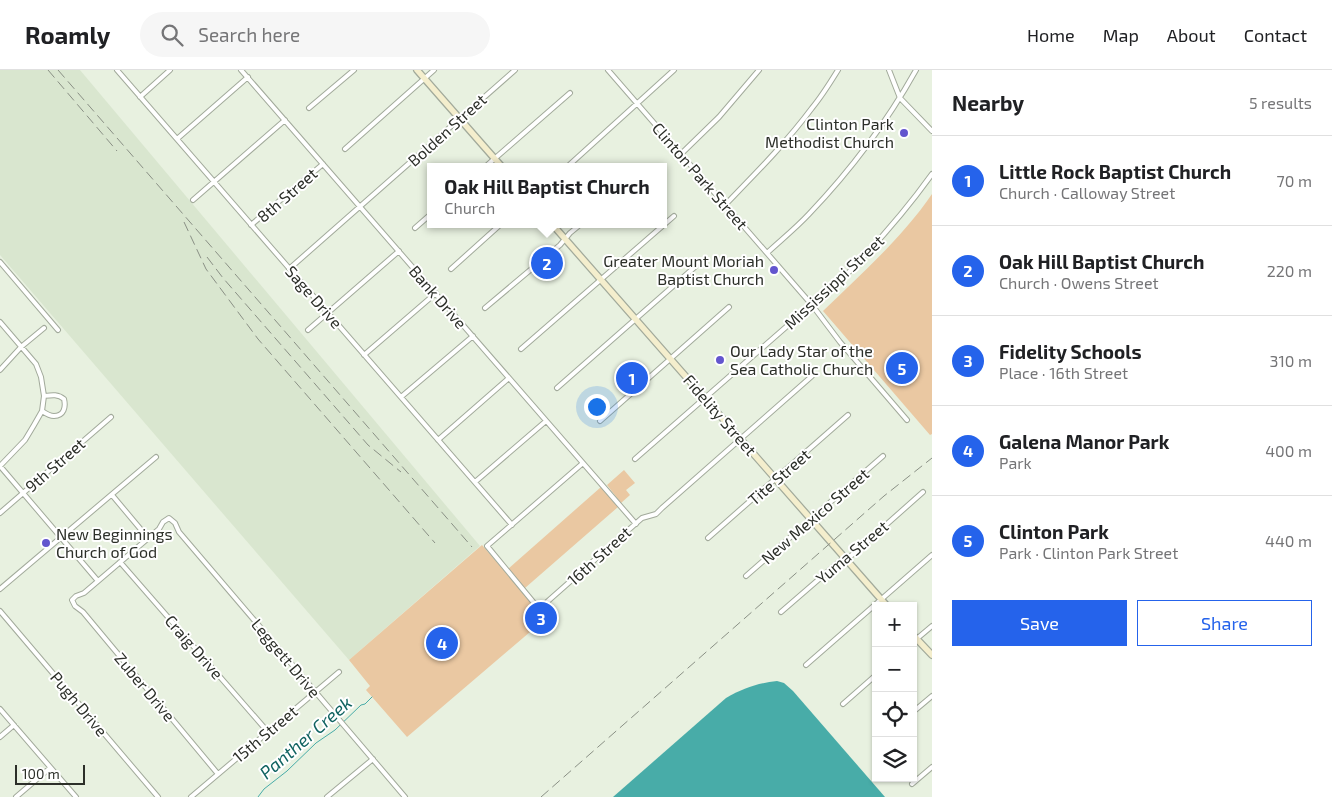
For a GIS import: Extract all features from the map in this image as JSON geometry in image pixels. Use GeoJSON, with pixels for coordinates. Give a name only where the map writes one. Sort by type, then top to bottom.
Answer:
{"type":"FeatureCollection","features":[{"type":"Feature","properties":{"kind":"main road"},"geometry":{"type":"LineString","coordinates":[[417,70],[498,163]]}},
{"type":"Feature","properties":{"kind":"main road","name":"Fidelity Street"},"geometry":{"type":"LineString","coordinates":[[555,228],[811,520],[847,558],[884,602]]}},
{"type":"Feature","properties":{"kind":"main road"},"geometry":{"type":"LineString","coordinates":[[917,642],[932,655]]}},
{"type":"Feature","properties":{"kind":"street","name":"Sage Drive"},"geometry":{"type":"LineString","coordinates":[[117,70],[512,524]]}},
{"type":"Feature","properties":{"kind":"street"},"geometry":{"type":"LineString","coordinates":[[140,97],[170,70]]}},
{"type":"Feature","properties":{"kind":"street","name":"Bank Drive"},"geometry":{"type":"LineString","coordinates":[[241,70],[636,524]]}},
{"type":"Feature","properties":{"kind":"street"},"geometry":{"type":"LineString","coordinates":[[310,108],[354,70]]}},
{"type":"Feature","properties":{"kind":"street"},"geometry":{"type":"LineString","coordinates":[[345,149],[434,70]]}},
{"type":"Feature","properties":{"kind":"street","name":"Bolden Street"},"geometry":{"type":"LineString","coordinates":[[361,207],[515,70]]}},
{"type":"Feature","properties":{"kind":"street","name":"Clinton Park Street"},"geometry":{"type":"LineString","coordinates":[[608,70],[812,305],[840,342],[907,420]]}},
{"type":"Feature","properties":{"kind":"street"},"geometry":{"type":"LineString","coordinates":[[571,163],[674,70]]}},
{"type":"Feature","properties":{"kind":"street"},"geometry":{"type":"LineString","coordinates":[[680,154],[719,117],[759,70]]}},
{"type":"Feature","properties":{"kind":"street"},"geometry":{"type":"LineString","coordinates":[[724,205],[787,139],[813,108],[838,70]]}},
{"type":"Feature","properties":{"kind":"street"},"geometry":{"type":"LineString","coordinates":[[889,70],[900,98],[932,132]]}},
{"type":"Feature","properties":{"kind":"street"},"geometry":{"type":"LineString","coordinates":[[767,253],[808,215],[848,170],[900,98],[916,70]]}},
{"type":"Feature","properties":{"kind":"street"},"geometry":{"type":"LineString","coordinates":[[177,139],[248,78]]}},
{"type":"Feature","properties":{"kind":"street"},"geometry":{"type":"LineString","coordinates":[[490,163],[570,93]]}},
{"type":"Feature","properties":{"kind":"street"},"geometry":{"type":"LineString","coordinates":[[193,200],[285,120]]}},
{"type":"Feature","properties":{"kind":"street","name":"8th Street"},"geometry":{"type":"LineString","coordinates":[[252,225],[323,164]]}},
{"type":"Feature","properties":{"kind":"street","name":"Mississippi Street"},"geometry":{"type":"LineString","coordinates":[[635,459],[849,272],[881,240],[932,174]]}},
{"type":"Feature","properties":{"kind":"street"},"geometry":{"type":"LineString","coordinates":[[289,269],[361,207]]}},
{"type":"Feature","properties":{"kind":"street"},"geometry":{"type":"LineString","coordinates":[[667,222],[674,216]]}},
{"type":"Feature","properties":{"kind":"street"},"geometry":{"type":"LineString","coordinates":[[415,228],[427,218]]}},
{"type":"Feature","properties":{"kind":"street"},"geometry":{"type":"LineString","coordinates":[[451,269],[497,228]]}},
{"type":"Feature","properties":{"kind":"street"},"geometry":{"type":"LineString","coordinates":[[485,308],[560,245],[577,228]]}},
{"type":"Feature","properties":{"kind":"street"},"geometry":{"type":"LineString","coordinates":[[521,349],[660,228]]}},
{"type":"Feature","properties":{"kind":"street"},"geometry":{"type":"LineString","coordinates":[[308,330],[399,251]]}},
{"type":"Feature","properties":{"kind":"street"},"geometry":{"type":"LineString","coordinates":[[0,262],[58,330]]}},
{"type":"Feature","properties":{"kind":"street"},"geometry":{"type":"LineString","coordinates":[[557,388],[696,266]]}},
{"type":"Feature","properties":{"kind":"street"},"geometry":{"type":"LineString","coordinates":[[364,355],[436,293]]}},
{"type":"Feature","properties":{"kind":"street"},"geometry":{"type":"LineString","coordinates":[[600,421],[729,307]]}},
{"type":"Feature","properties":{"kind":"street"},"geometry":{"type":"LineString","coordinates":[[0,322],[36,364],[41,377],[44,396],[42,411],[25,440],[0,466],[98,581],[148,538],[112,495]]}},
{"type":"Feature","properties":{"kind":"street"},"geometry":{"type":"LineString","coordinates":[[0,370],[21,347],[44,328]]}},
{"type":"Feature","properties":{"kind":"street"},"geometry":{"type":"LineString","coordinates":[[401,397],[473,336]]}},
{"type":"Feature","properties":{"kind":"street","name":"16th Street"},"geometry":{"type":"LineString","coordinates":[[512,524],[487,546],[539,609],[642,518],[656,514],[812,376]]}},
{"type":"Feature","properties":{"kind":"street"},"geometry":{"type":"LineString","coordinates":[[438,440],[509,378]]}},
{"type":"Feature","properties":{"kind":"street"},"geometry":{"type":"LineString","coordinates":[[42,411],[56,416],[63,412],[65,407],[61,396],[44,396]]}},
{"type":"Feature","properties":{"kind":"street","name":"Tite Street"},"geometry":{"type":"LineString","coordinates":[[708,538],[848,415]]}},
{"type":"Feature","properties":{"kind":"street","name":"9th Street"},"geometry":{"type":"LineString","coordinates":[[0,513],[111,417]]}},
{"type":"Feature","properties":{"kind":"street"},"geometry":{"type":"LineString","coordinates":[[475,482],[546,420]]}},
{"type":"Feature","properties":{"kind":"street","name":"New Mexico Street"},"geometry":{"type":"LineString","coordinates":[[746,576],[884,456]]}},
{"type":"Feature","properties":{"kind":"street"},"geometry":{"type":"LineString","coordinates":[[0,589],[156,457]]}},
{"type":"Feature","properties":{"kind":"street"},"geometry":{"type":"LineString","coordinates":[[512,524],[583,463]]}},
{"type":"Feature","properties":{"kind":"street","name":"Yuma Street"},"geometry":{"type":"LineString","coordinates":[[781,612],[923,492]]}},
{"type":"Feature","properties":{"kind":"street","name":"Leggett Drive"},"geometry":{"type":"LineString","coordinates":[[148,538],[159,529],[163,522],[170,518],[175,523],[179,532],[405,797]]}},
{"type":"Feature","properties":{"kind":"street"},"geometry":{"type":"LineString","coordinates":[[806,665],[932,555]]}},
{"type":"Feature","properties":{"kind":"street","name":"Craig Drive"},"geometry":{"type":"LineString","coordinates":[[120,562],[268,732]]}},
{"type":"Feature","properties":{"kind":"street","name":"Zuber Drive"},"geometry":{"type":"LineString","coordinates":[[98,581],[72,600],[75,606],[83,612],[218,774]]}},
{"type":"Feature","properties":{"kind":"street","name":"Pugh Drive"},"geometry":{"type":"LineString","coordinates":[[0,611],[158,797]]}},
{"type":"Feature","properties":{"kind":"street"},"geometry":{"type":"LineString","coordinates":[[917,637],[932,626]]}},
{"type":"Feature","properties":{"kind":"street","name":"15th Street"},"geometry":{"type":"LineString","coordinates":[[191,797],[339,672]]}},
{"type":"Feature","properties":{"kind":"street"},"geometry":{"type":"LineString","coordinates":[[843,704],[872,679]]}},
{"type":"Feature","properties":{"kind":"street"},"geometry":{"type":"LineString","coordinates":[[917,709],[932,696]]}},
{"type":"Feature","properties":{"kind":"street"},"geometry":{"type":"LineString","coordinates":[[0,709],[76,797]]}},
{"type":"Feature","properties":{"kind":"street"},"geometry":{"type":"LineString","coordinates":[[0,737],[14,725]]}},
{"type":"Feature","properties":{"kind":"street"},"geometry":{"type":"LineString","coordinates":[[327,797],[372,759]]}},
{"type":"Feature","properties":{"kind":"street"},"geometry":{"type":"LineString","coordinates":[[912,784],[932,767]]}},
{"type":"Feature","properties":{"kind":"street"},"geometry":{"type":"LineString","coordinates":[[16,797],[50,768]]}},
{"type":"Feature","properties":{"kind":"shaded area"},"geometry":{"type":"Polygon","coordinates":[[[0,70],[80,70],[480,546],[349,660],[0,255],[0,70]]]}},
{"type":"Feature","properties":{"kind":"shaded area"},"geometry":{"type":"Polygon","coordinates":[[[932,194],[932,434],[930,435],[823,311],[908,226],[932,194]]]}},
{"type":"Feature","properties":{"kind":"shaded area"},"geometry":{"type":"Polygon","coordinates":[[[624,470],[635,483],[626,490],[630,495],[621,503],[607,485],[624,470]]]}},
{"type":"Feature","properties":{"kind":"shaded area"},"geometry":{"type":"Polygon","coordinates":[[[601,487],[618,507],[525,588],[508,569],[601,487]]]}},
{"type":"Feature","properties":{"kind":"shaded area"},"geometry":{"type":"Polygon","coordinates":[[[482,545],[535,606],[533,608],[537,626],[407,737],[366,690],[370,686],[349,660],[482,545]]]}},
{"type":"Feature","properties":{"kind":"water"},"geometry":{"type":"Polygon","coordinates":[[[777,681],[784,683],[793,691],[885,797],[613,797],[726,698],[751,686],[777,681]]]}},
{"type":"Feature","properties":{"kind":"waterway","name":"Panther Creek"},"geometry":{"type":"LineString","coordinates":[[258,797],[264,789],[287,771],[316,743],[335,730],[372,697]]}},
{"type":"Feature","properties":{"kind":"railway"},"geometry":{"type":"LineString","coordinates":[[48,70],[117,151]]}},
{"type":"Feature","properties":{"kind":"railway"},"geometry":{"type":"LineString","coordinates":[[58,70],[472,547]]}},
{"type":"Feature","properties":{"kind":"railway"},"geometry":{"type":"LineString","coordinates":[[184,222],[206,269],[258,339],[435,543]]}},
{"type":"Feature","properties":{"kind":"railway"},"geometry":{"type":"LineString","coordinates":[[207,257],[223,278],[368,445],[401,472]]}},
{"type":"Feature","properties":{"kind":"railway"},"geometry":{"type":"LineString","coordinates":[[541,797],[884,496],[932,458]]}},
{"type":"Feature","properties":{"kind":"place","name":"Clinton Park Methodist Church"},"geometry":{"type":"Point","coordinates":[904,133]}},
{"type":"Feature","properties":{"kind":"place","name":"Oak Hill Baptist Church"},"geometry":{"type":"Point","coordinates":[547,263]}},
{"type":"Feature","properties":{"kind":"place","name":"Greater Mount Moriah Baptist Church"},"geometry":{"type":"Point","coordinates":[774,270]}},
{"type":"Feature","properties":{"kind":"place","name":"Our Lady Star of the Sea Catholic Church"},"geometry":{"type":"Point","coordinates":[720,360]}},
{"type":"Feature","properties":{"kind":"place","name":"Clinton Park"},"geometry":{"type":"Point","coordinates":[902,368]}},
{"type":"Feature","properties":{"kind":"place","name":"Little Rock Baptist Church"},"geometry":{"type":"Point","coordinates":[632,378]}},
{"type":"Feature","properties":{"kind":"place","name":"New Beginnings Church of God"},"geometry":{"type":"Point","coordinates":[46,543]}},
{"type":"Feature","properties":{"kind":"place","name":"Fidelity Schools"},"geometry":{"type":"Point","coordinates":[541,618]}},
{"type":"Feature","properties":{"kind":"place","name":"Galena Manor Park"},"geometry":{"type":"Point","coordinates":[442,643]}}]}
